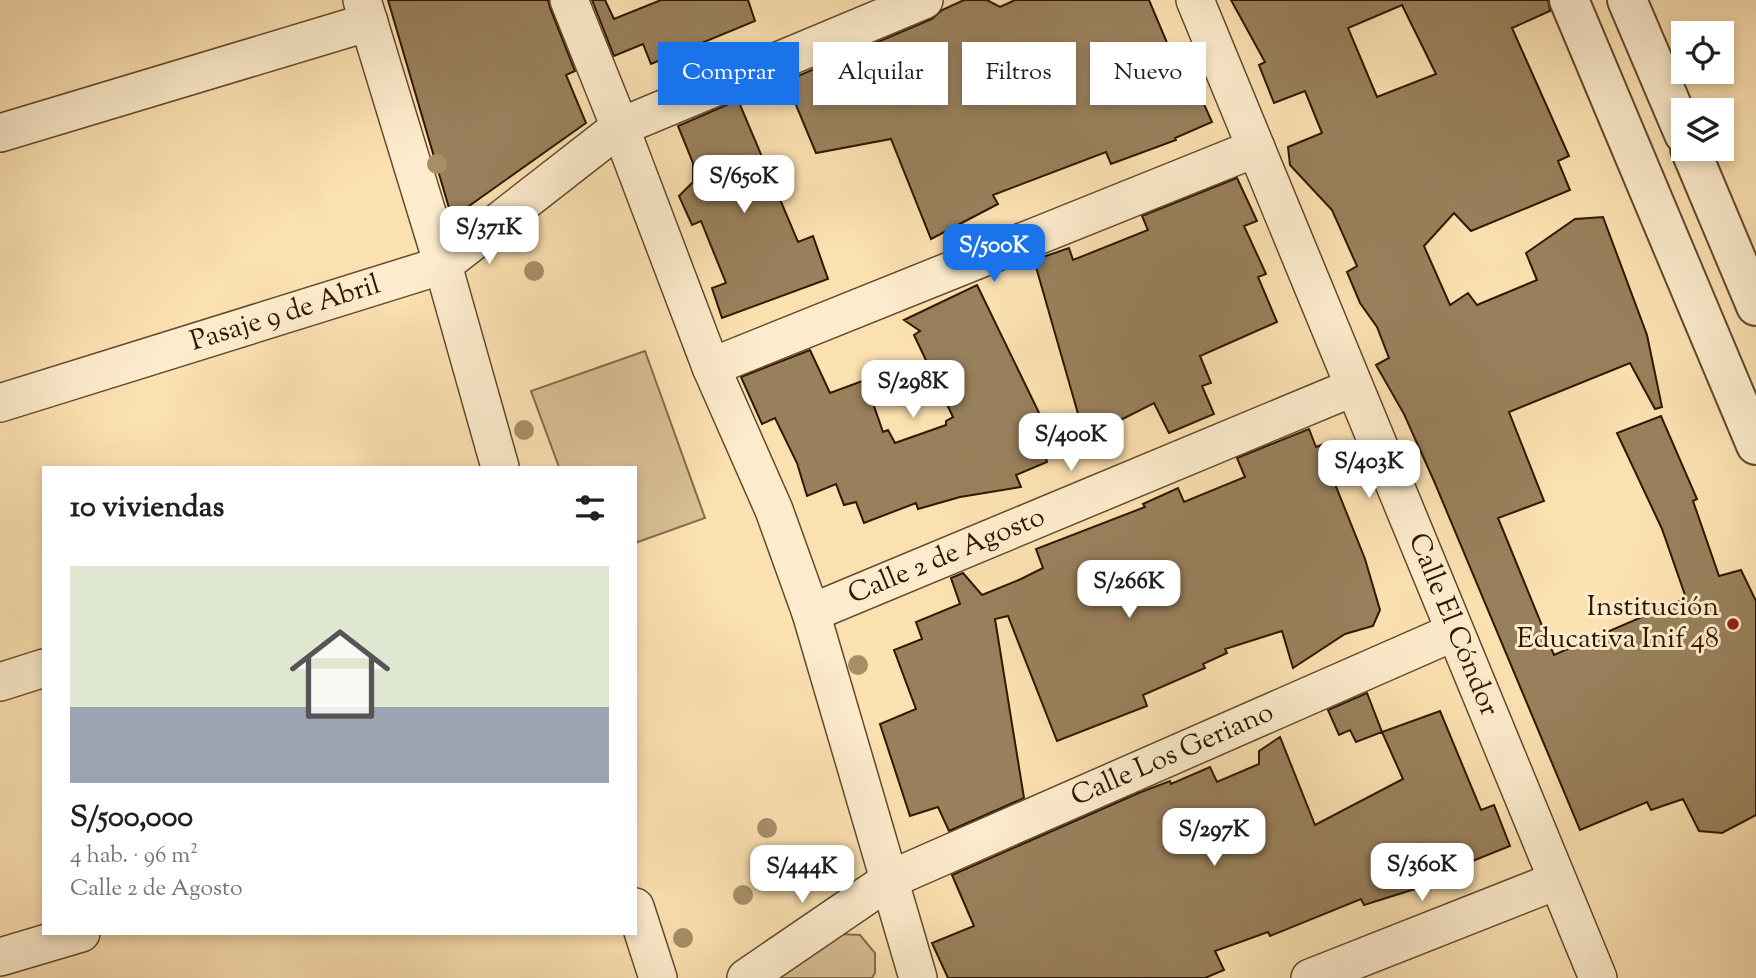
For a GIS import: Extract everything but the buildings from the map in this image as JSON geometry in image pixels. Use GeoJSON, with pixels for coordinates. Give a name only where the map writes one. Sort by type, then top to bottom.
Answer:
{"type":"FeatureCollection","features":[{"type":"Feature","properties":{"kind":"street"},"geometry":{"type":"LineString","coordinates":[[569,0],[711,367],[774,510],[811,613],[918,978]]}},
{"type":"Feature","properties":{"kind":"street","name":"Pasaje 9 de Abril"},"geometry":{"type":"LineString","coordinates":[[0,403],[443,265],[620,127],[925,0]]}},
{"type":"Feature","properties":{"kind":"street","name":"Calle El Cóndor"},"geometry":{"type":"LineString","coordinates":[[1195,0],[1598,978]]}},
{"type":"Feature","properties":{"kind":"street"},"geometry":{"type":"LineString","coordinates":[[1569,0],[1756,445]]}},
{"type":"Feature","properties":{"kind":"street"},"geometry":{"type":"LineString","coordinates":[[1627,0],[1671,104]]}},
{"type":"Feature","properties":{"kind":"street"},"geometry":{"type":"LineString","coordinates":[[0,133],[366,11],[443,265],[500,466]]}},
{"type":"Feature","properties":{"kind":"street"},"geometry":{"type":"LineString","coordinates":[[711,367],[1256,148]]}},
{"type":"Feature","properties":{"kind":"street"},"geometry":{"type":"LineString","coordinates":[[1694,161],[1756,306]]}},
{"type":"Feature","properties":{"kind":"street","name":"Calle 2 de Agosto"},"geometry":{"type":"LineString","coordinates":[[811,613],[1354,387]]}},
{"type":"Feature","properties":{"kind":"street","name":"Calle Los Geriano"},"geometry":{"type":"LineString","coordinates":[[746,978],[891,879],[1454,632]]}},
{"type":"Feature","properties":{"kind":"street"},"geometry":{"type":"LineString","coordinates":[[0,682],[42,669]]}},
{"type":"Feature","properties":{"kind":"street"},"geometry":{"type":"LineString","coordinates":[[1310,978],[1556,881]]}},
{"type":"Feature","properties":{"kind":"street"},"geometry":{"type":"LineString","coordinates":[[637,913],[658,978]]}},
{"type":"Feature","properties":{"kind":"street"},"geometry":{"type":"LineString","coordinates":[[7,953],[74,935]]}},
{"type":"Feature","properties":{"kind":"shaded area"},"geometry":{"type":"Polygon","coordinates":[[[645,351],[705,518],[637,542],[637,466],[559,466],[531,391],[645,351]]]}},
{"type":"Feature","properties":{"kind":"shaded area"},"geometry":{"type":"Polygon","coordinates":[[[839,934],[860,935],[875,953],[875,973],[872,978],[772,978],[839,934]]]}},
{"type":"Feature","properties":{"kind":"place","name":"Institución Educativa Inif 48"},"geometry":{"type":"Point","coordinates":[1733,624]}}]}
